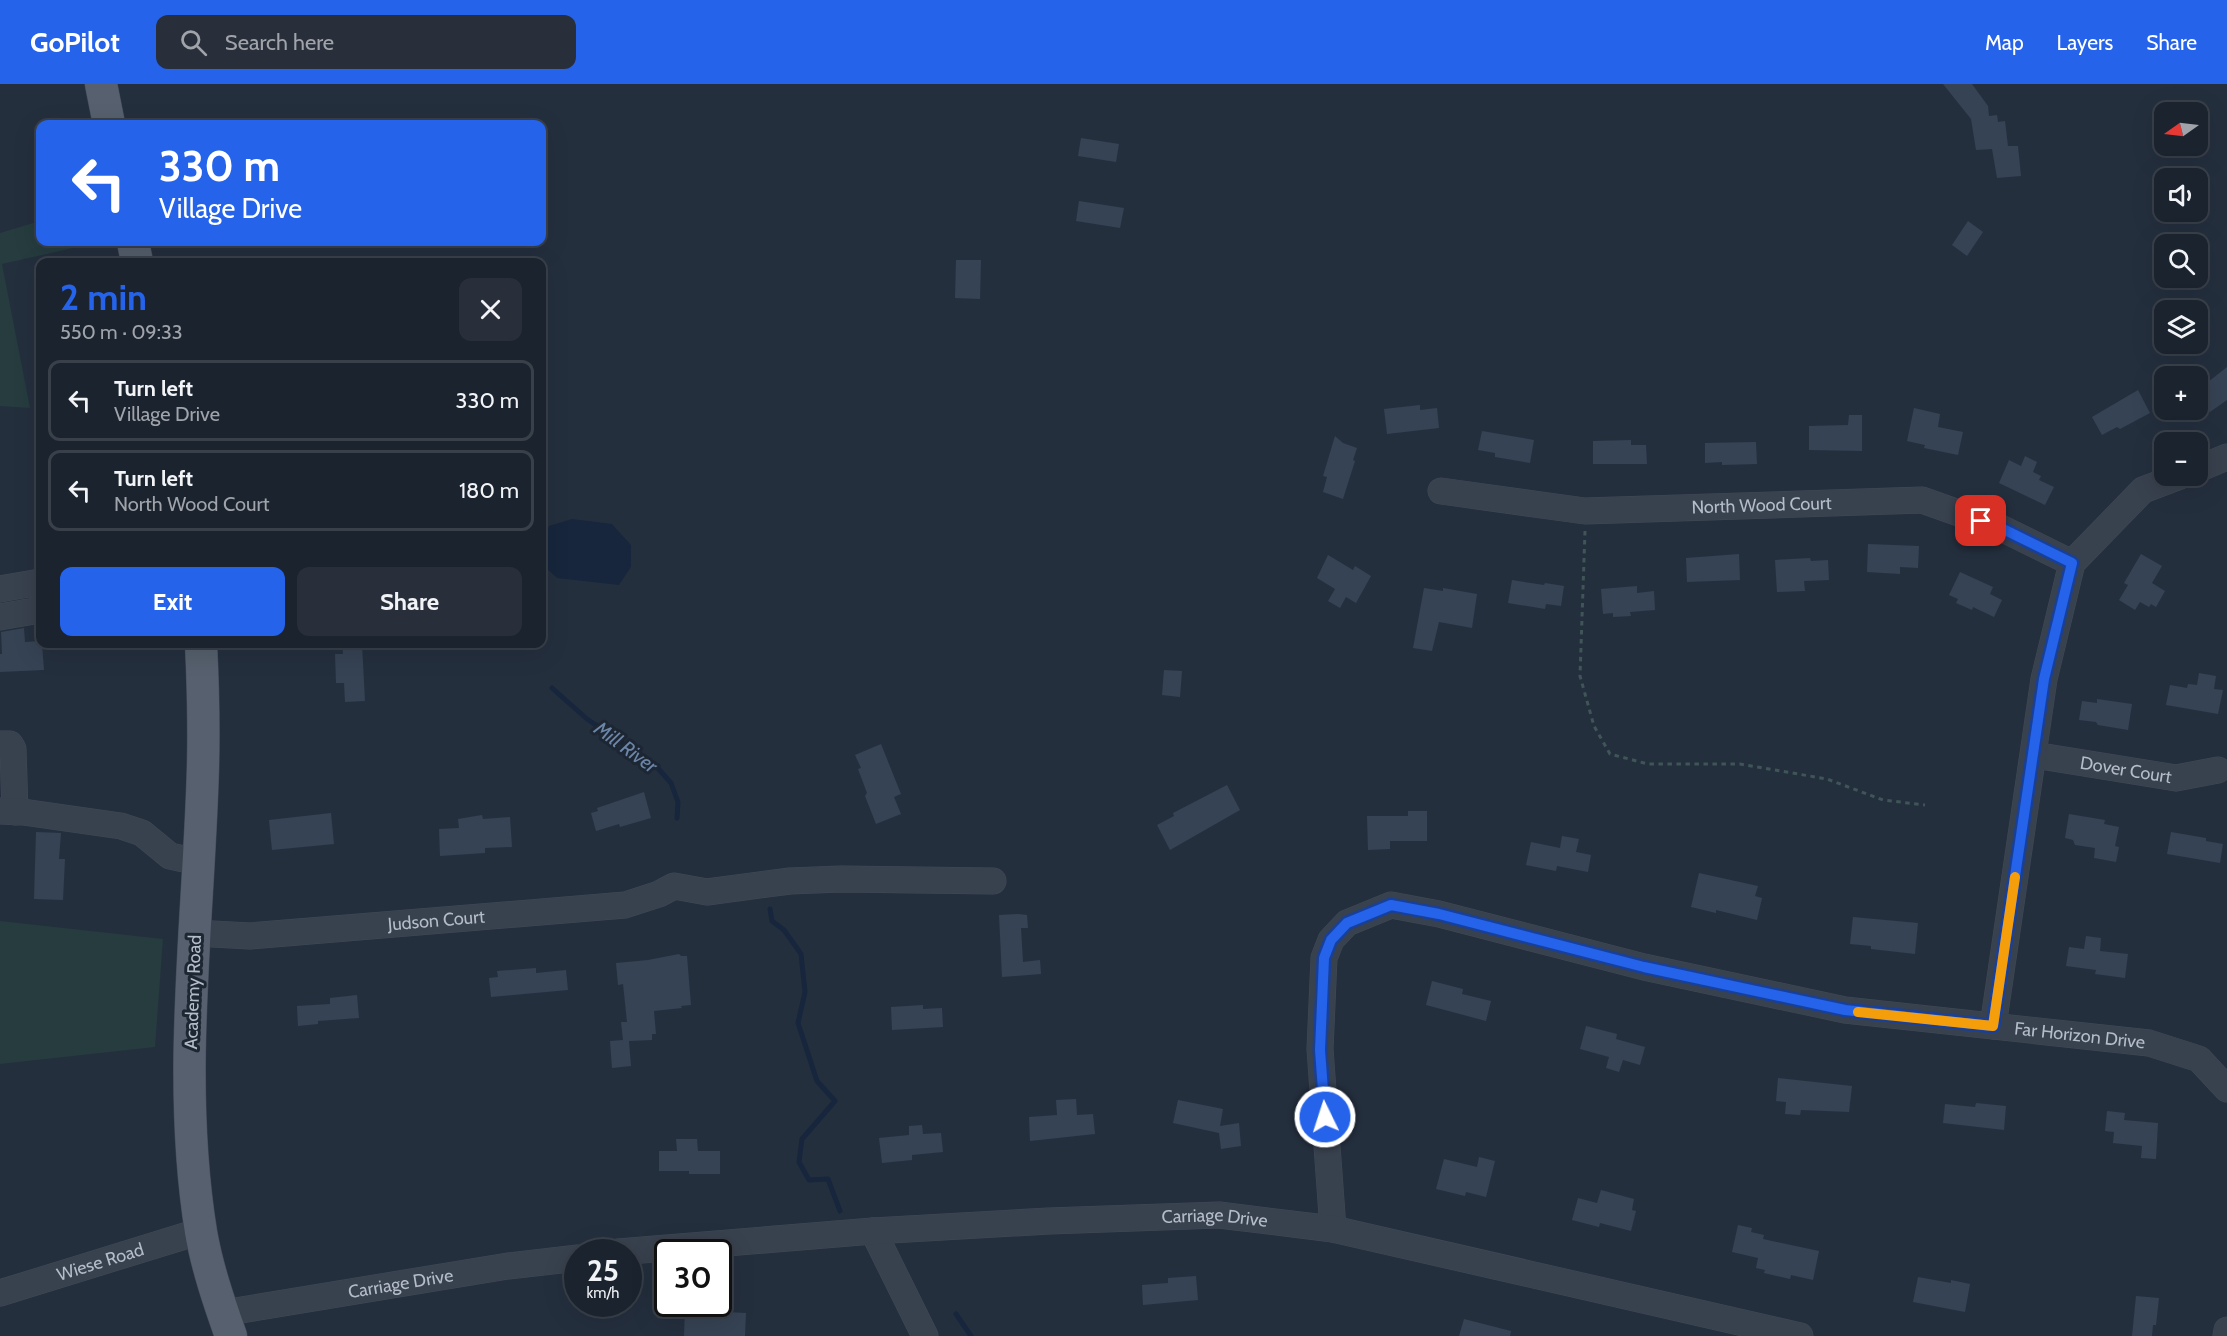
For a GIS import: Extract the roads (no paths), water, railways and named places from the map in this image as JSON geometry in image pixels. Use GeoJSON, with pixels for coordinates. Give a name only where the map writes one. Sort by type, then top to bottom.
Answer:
{"type":"FeatureCollection","features":[{"type":"Feature","properties":{"kind":"main road"},"geometry":{"type":"LineString","coordinates":[[101,84],[108,120]]}},
{"type":"Feature","properties":{"kind":"main road","name":"Academy Road"},"geometry":{"type":"LineString","coordinates":[[201,648],[203,755],[190,1080],[201,1231],[207,1261],[227,1325]]}},
{"type":"Feature","properties":{"kind":"street"},"geometry":{"type":"LineString","coordinates":[[2208,465],[2227,457]]}},
{"type":"Feature","properties":{"kind":"street"},"geometry":{"type":"LineString","coordinates":[[1993,1026],[2044,679],[2072,563],[2143,490],[2154,486]]}},
{"type":"Feature","properties":{"kind":"street","name":"North Wood Court"},"geometry":{"type":"LineString","coordinates":[[1441,491],[1585,511],[1922,500],[2001,528],[2072,563]]}},
{"type":"Feature","properties":{"kind":"street"},"geometry":{"type":"LineString","coordinates":[[0,589],[36,583]]}},
{"type":"Feature","properties":{"kind":"street"},"geometry":{"type":"LineString","coordinates":[[1,611],[36,610]]}},
{"type":"Feature","properties":{"kind":"street"},"geometry":{"type":"LineString","coordinates":[[0,744],[10,744],[13,749],[7,811],[121,825],[142,833],[170,856],[198,862]]}},
{"type":"Feature","properties":{"kind":"street","name":"Dover Court"},"geometry":{"type":"LineString","coordinates":[[2034,755],[2176,778],[2218,770]]}},
{"type":"Feature","properties":{"kind":"street","name":"Judson Court"},"geometry":{"type":"LineString","coordinates":[[195,933],[250,936],[625,905],[659,894],[674,886],[707,892],[790,881],[841,879],[993,881]]}},
{"type":"Feature","properties":{"kind":"street","name":"Far Horizon Drive"},"geometry":{"type":"LineString","coordinates":[[1333,1229],[1320,1050],[1324,958],[1331,940],[1347,923],[1391,905],[1439,914],[1644,967],[1845,1010],[2149,1043],[2199,1059],[2227,1089]]}},
{"type":"Feature","properties":{"kind":"street","name":"Carriage Drive"},"geometry":{"type":"LineString","coordinates":[[642,1250],[1049,1221],[1219,1215],[1333,1229],[1800,1336]]}},
{"type":"Feature","properties":{"kind":"street","name":"Wiese Road"},"geometry":{"type":"LineString","coordinates":[[0,1293],[201,1231]]}},
{"type":"Feature","properties":{"kind":"street"},"geometry":{"type":"LineString","coordinates":[[873,1232],[925,1336]]}},
{"type":"Feature","properties":{"kind":"street","name":"Carriage Drive"},"geometry":{"type":"LineString","coordinates":[[227,1325],[508,1266],[564,1260]]}},
{"type":"Feature","properties":{"kind":"street"},"geometry":{"type":"LineString","coordinates":[[2226,1336],[2227,1330]]}},
{"type":"Feature","properties":{"kind":"water"},"geometry":{"type":"Polygon","coordinates":[[[572,519],[612,524],[631,545],[631,567],[619,585],[557,578],[546,568],[546,534],[549,526],[572,519]]]}},
{"type":"Feature","properties":{"kind":"waterway","name":"Mill River"},"geometry":{"type":"LineString","coordinates":[[552,688],[587,719],[655,765],[671,783],[678,802],[677,818]]}},
{"type":"Feature","properties":{"kind":"waterway","name":"Mill River"},"geometry":{"type":"LineString","coordinates":[[770,909],[772,921],[784,930],[801,954],[805,992],[798,1023],[817,1081],[835,1101],[802,1139],[799,1162],[809,1180],[828,1179],[840,1211]]}},
{"type":"Feature","properties":{"kind":"waterway","name":"Mill River"},"geometry":{"type":"LineString","coordinates":[[956,1314],[971,1336]]}}]}
